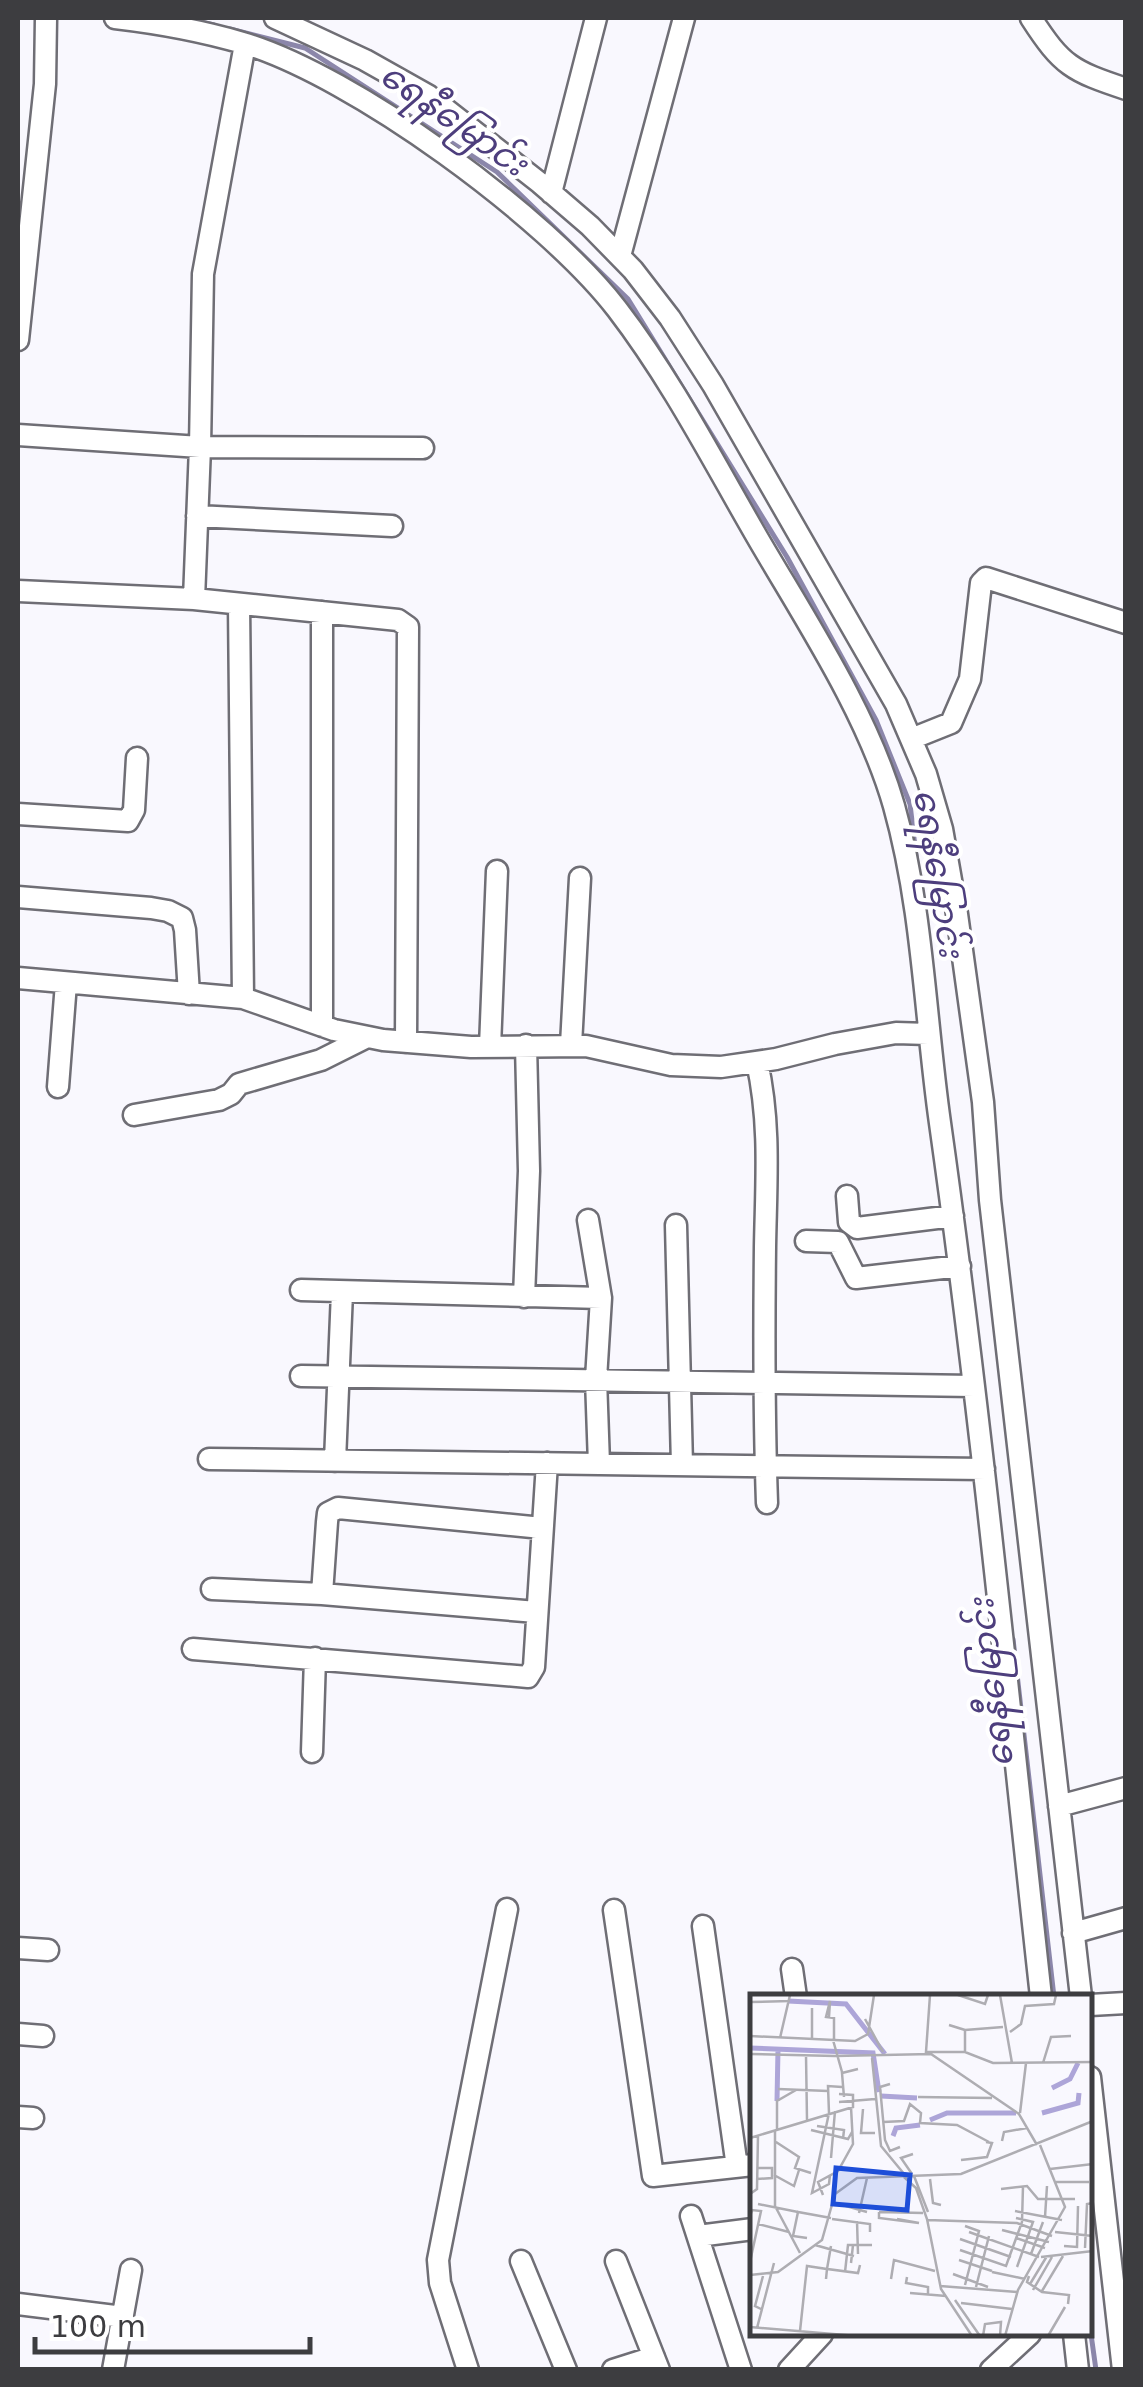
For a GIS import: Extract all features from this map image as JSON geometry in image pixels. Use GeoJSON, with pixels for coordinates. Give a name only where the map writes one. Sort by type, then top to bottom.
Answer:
{"type":"FeatureCollection","features":[{"type":"Feature","properties":{"kind":"street"},"geometry":{"type":"LineString","coordinates":[[18,337],[27,165],[45,84],[46,18]]}},
{"type":"Feature","properties":{"kind":"street"},"geometry":{"type":"LineString","coordinates":[[115,18],[246,44],[293,62],[368,104],[546,234],[613,304],[683,403],[860,719],[893,802],[912,896],[984,1469],[1041,1994]]}},
{"type":"Feature","properties":{"kind":"street"},"geometry":{"type":"LineString","coordinates":[[274,18],[317,26],[429,96],[551,193],[620,256],[670,318],[707,380],[896,704],[926,774],[942,829],[972,1022],[1081,1994]]}},
{"type":"Feature","properties":{"kind":"street"},"geometry":{"type":"LineString","coordinates":[[551,193],[596,18]]}},
{"type":"Feature","properties":{"kind":"street"},"geometry":{"type":"LineString","coordinates":[[620,256],[684,18]]}},
{"type":"Feature","properties":{"kind":"street"},"geometry":{"type":"LineString","coordinates":[[1031,18],[1052,50],[1070,68],[1126,89]]}},
{"type":"Feature","properties":{"kind":"street"},"geometry":{"type":"LineString","coordinates":[[194,599],[203,274],[246,44]]}},
{"type":"Feature","properties":{"kind":"street"},"geometry":{"type":"LineString","coordinates":[[683,403],[707,380]]}},
{"type":"Feature","properties":{"kind":"street"},"geometry":{"type":"LineString","coordinates":[[18,435],[200,448],[423,448]]}},
{"type":"Feature","properties":{"kind":"street"},"geometry":{"type":"LineString","coordinates":[[197,516],[392,526]]}},
{"type":"Feature","properties":{"kind":"street"},"geometry":{"type":"LineString","coordinates":[[911,739],[951,722],[970,679],[981,583],[986,578],[1126,623]]}},
{"type":"Feature","properties":{"kind":"street"},"geometry":{"type":"LineString","coordinates":[[18,592],[194,599],[398,620],[408,628],[406,1042]]}},
{"type":"Feature","properties":{"kind":"street"},"geometry":{"type":"LineString","coordinates":[[239,604],[242,998]]}},
{"type":"Feature","properties":{"kind":"street"},"geometry":{"type":"LineString","coordinates":[[322,612],[322,1026]]}},
{"type":"Feature","properties":{"kind":"street"},"geometry":{"type":"LineString","coordinates":[[18,814],[128,820],[134,810],[137,758]]}},
{"type":"Feature","properties":{"kind":"street"},"geometry":{"type":"LineString","coordinates":[[490,1047],[497,871]]}},
{"type":"Feature","properties":{"kind":"street"},"geometry":{"type":"LineString","coordinates":[[572,1045],[580,878]]}},
{"type":"Feature","properties":{"kind":"street"},"geometry":{"type":"LineString","coordinates":[[18,897],[151,908],[182,918],[186,930],[188,994]]}},
{"type":"Feature","properties":{"kind":"street"},"geometry":{"type":"LineString","coordinates":[[18,978],[242,998],[367,1037],[490,1047],[572,1045],[671,1064],[721,1067],[896,1033],[928,1034]]}},
{"type":"Feature","properties":{"kind":"street"},"geometry":{"type":"LineString","coordinates":[[58,1087],[66,982]]}},
{"type":"Feature","properties":{"kind":"street"},"geometry":{"type":"LineString","coordinates":[[134,1115],[219,1100],[239,1084],[321,1060],[367,1037]]}},
{"type":"Feature","properties":{"kind":"street"},"geometry":{"type":"LineString","coordinates":[[524,1298],[529,1171],[526,1045]]}},
{"type":"Feature","properties":{"kind":"street"},"geometry":{"type":"LineString","coordinates":[[757,1062],[768,1161],[766,1503]]}},
{"type":"Feature","properties":{"kind":"street"},"geometry":{"type":"LineString","coordinates":[[847,1196],[849,1222],[857,1228],[953,1216]]}},
{"type":"Feature","properties":{"kind":"street"},"geometry":{"type":"LineString","coordinates":[[588,1220],[600,1298],[596,1378],[599,1464]]}},
{"type":"Feature","properties":{"kind":"street"},"geometry":{"type":"LineString","coordinates":[[676,1225],[682,1465]]}},
{"type":"Feature","properties":{"kind":"street"},"geometry":{"type":"LineString","coordinates":[[806,1241],[838,1242],[856,1278],[960,1266]]}},
{"type":"Feature","properties":{"kind":"street"},"geometry":{"type":"LineString","coordinates":[[301,1290],[600,1298]]}},
{"type":"Feature","properties":{"kind":"street"},"geometry":{"type":"LineString","coordinates":[[336,1461],[342,1292]]}},
{"type":"Feature","properties":{"kind":"street"},"geometry":{"type":"LineString","coordinates":[[301,1376],[973,1386]]}},
{"type":"Feature","properties":{"kind":"street"},"geometry":{"type":"LineString","coordinates":[[209,1459],[984,1469]]}},
{"type":"Feature","properties":{"kind":"street"},"geometry":{"type":"LineString","coordinates":[[194,1649],[528,1676],[534,1667],[547,1464]]}},
{"type":"Feature","properties":{"kind":"street"},"geometry":{"type":"LineString","coordinates":[[322,1594],[327,1522],[332,1510],[542,1528]]}},
{"type":"Feature","properties":{"kind":"street"},"geometry":{"type":"LineString","coordinates":[[212,1589],[536,1612]]}},
{"type":"Feature","properties":{"kind":"street"},"geometry":{"type":"LineString","coordinates":[[312,1752],[315,1658]]}},
{"type":"Feature","properties":{"kind":"street"},"geometry":{"type":"LineString","coordinates":[[1059,1806],[1126,1788]]}},
{"type":"Feature","properties":{"kind":"street"},"geometry":{"type":"LineString","coordinates":[[468,2370],[440,2283],[438,2260],[507,1909]]}},
{"type":"Feature","properties":{"kind":"street"},"geometry":{"type":"LineString","coordinates":[[614,1910],[653,2176],[745,2166],[703,1926]]}},
{"type":"Feature","properties":{"kind":"street"},"geometry":{"type":"LineString","coordinates":[[1073,1932],[1126,1918]]}},
{"type":"Feature","properties":{"kind":"street"},"geometry":{"type":"LineString","coordinates":[[18,1948],[48,1950]]}},
{"type":"Feature","properties":{"kind":"street"},"geometry":{"type":"LineString","coordinates":[[792,1968],[796,1994]]}},
{"type":"Feature","properties":{"kind":"street"},"geometry":{"type":"LineString","coordinates":[[1093,2004],[1126,2003]]}},
{"type":"Feature","properties":{"kind":"street"},"geometry":{"type":"LineString","coordinates":[[18,2034],[43,2036]]}},
{"type":"Feature","properties":{"kind":"street"},"geometry":{"type":"LineString","coordinates":[[1093,2103],[1123,2370]]}},
{"type":"Feature","properties":{"kind":"street"},"geometry":{"type":"LineString","coordinates":[[741,2370],[694,2226],[750,2230]]}},
{"type":"Feature","properties":{"kind":"street"},"geometry":{"type":"LineString","coordinates":[[521,2261],[566,2370]]}},
{"type":"Feature","properties":{"kind":"street"},"geometry":{"type":"LineString","coordinates":[[613,2370],[656,2363],[616,2261]]}},
{"type":"Feature","properties":{"kind":"street"},"geometry":{"type":"LineString","coordinates":[[112,2370],[131,2270]]}},
{"type":"Feature","properties":{"kind":"street"},"geometry":{"type":"LineString","coordinates":[[18,2304],[122,2317]]}},
{"type":"Feature","properties":{"kind":"street"},"geometry":{"type":"LineString","coordinates":[[789,2370],[819,2337]]}},
{"type":"Feature","properties":{"kind":"street"},"geometry":{"type":"LineString","coordinates":[[991,2370],[1027,2337]]}},
{"type":"Feature","properties":{"kind":"street"},"geometry":{"type":"LineString","coordinates":[[1074,2337],[1078,2370]]}},
{"type":"Feature","properties":{"kind":"waterway","name":"ရေနီမြောင်း"},"geometry":{"type":"LineString","coordinates":[[183,18],[214,25]]}},
{"type":"Feature","properties":{"kind":"waterway","name":"ရေနီမြောင်း"},"geometry":{"type":"LineString","coordinates":[[230,29],[305,48],[497,172],[628,299],[787,557],[876,720],[910,804],[917,864]]}},
{"type":"Feature","properties":{"kind":"waterway","name":"ရေနီမြောင်း"},"geometry":{"type":"LineString","coordinates":[[1013,1639],[1054,1994]]}},
{"type":"Feature","properties":{"kind":"waterway","name":"ရေနီမြောင်း"},"geometry":{"type":"LineString","coordinates":[[1091,2337],[1096,2370]]}}]}
